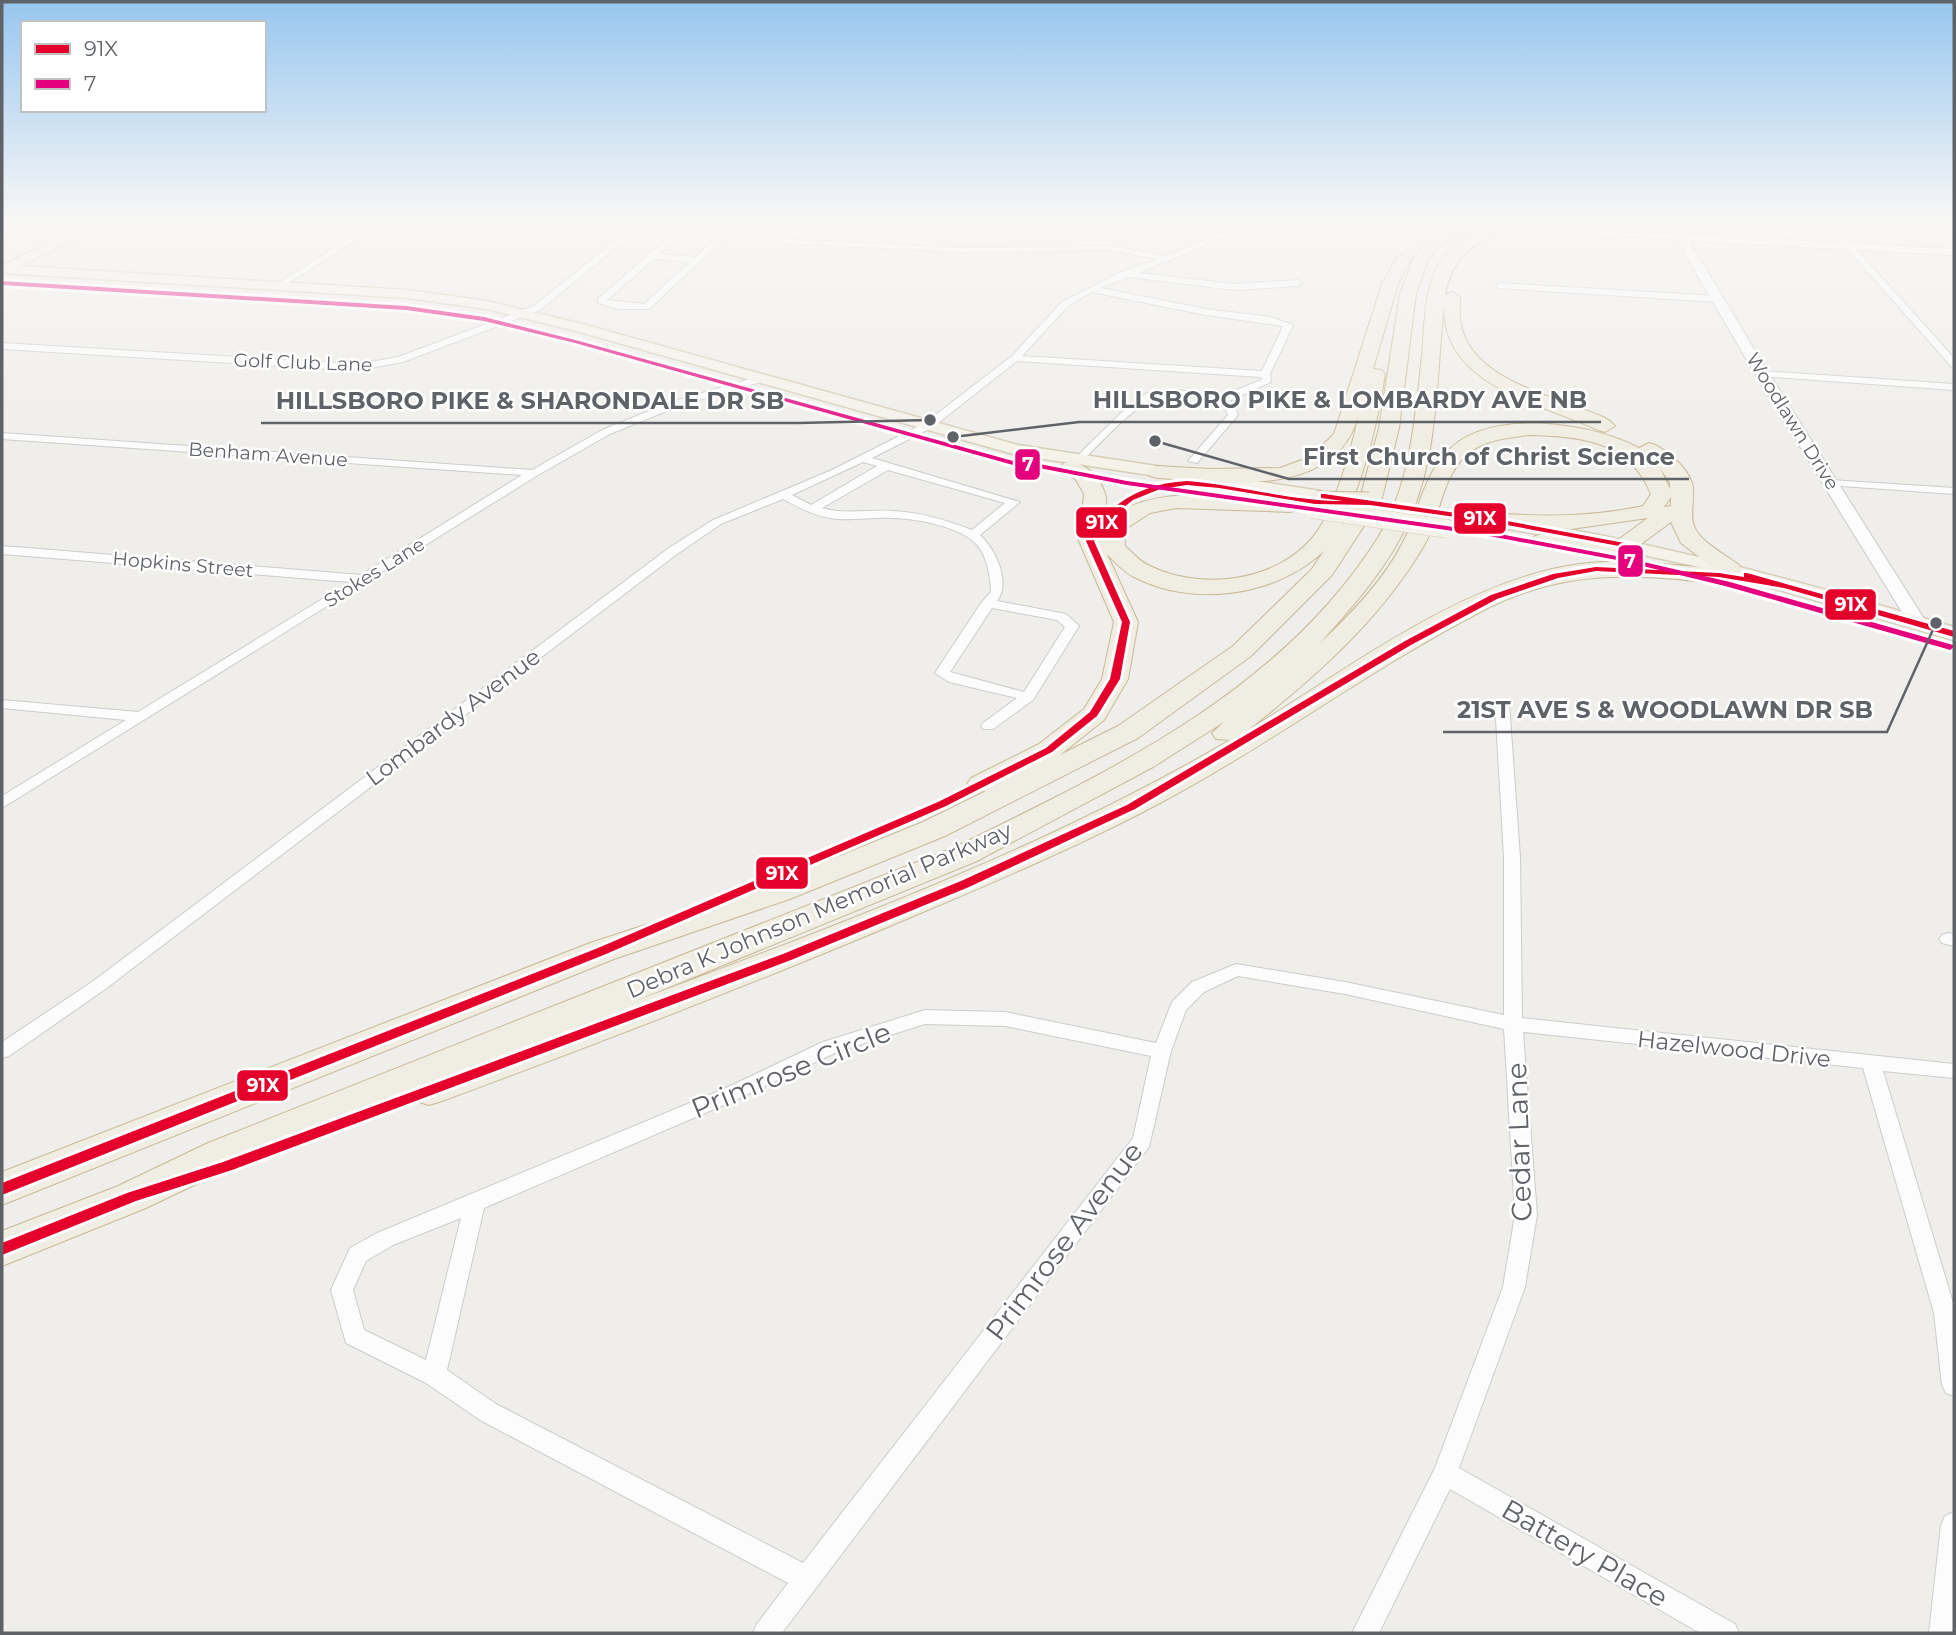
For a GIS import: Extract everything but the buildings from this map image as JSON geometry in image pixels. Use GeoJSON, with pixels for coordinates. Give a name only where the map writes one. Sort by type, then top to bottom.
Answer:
{"type":"FeatureCollection","features":[{"type":"Feature","properties":{"kind":"highway"},"geometry":{"type":"LineString","coordinates":[[1092,531],[1105,516],[1163,479],[1283,474],[1317,461],[1343,436],[1387,295]]}},
{"type":"Feature","properties":{"kind":"highway"},"geometry":{"type":"LineString","coordinates":[[1290,505],[1176,502],[1144,507],[1113,527],[1114,548],[1141,572],[1191,586],[1222,587],[1253,582],[1290,566],[1322,540],[1354,478],[1367,428],[1388,295]]}},
{"type":"Feature","properties":{"kind":"highway","name":"Debra K Johnson Memorial Parkway"},"geometry":{"type":"LineString","coordinates":[[2,1189],[602,951],[779,892],[934,829],[1128,732],[1242,651],[1320,575],[1371,498],[1389,428],[1408,295]]}},
{"type":"Feature","properties":{"kind":"highway","name":"Debra K Johnson Memorial Parkway"},"geometry":{"type":"LineString","coordinates":[[2,1249],[132,1197],[222,1154],[966,854],[1072,801],[1163,748],[1229,705],[1282,663],[1326,622],[1360,582],[1389,539],[1408,502],[1421,440],[1437,295]]}},
{"type":"Feature","properties":{"kind":"highway"},"geometry":{"type":"LineString","coordinates":[[1453,295],[1451,322],[1456,342],[1473,363],[1505,383],[1555,406],[1597,421],[1658,454],[1672,468],[1681,483],[1682,525],[1689,538],[1725,572]]}},
{"type":"Feature","properties":{"kind":"highway"},"geometry":{"type":"LineString","coordinates":[[965,884],[1194,758],[1279,693],[1336,644],[1414,544],[1447,464],[1466,446],[1499,433],[1535,430],[1575,432],[1606,440],[1637,455],[1654,472],[1662,494],[1651,511],[1594,523],[1564,525],[1491,520]]}},
{"type":"Feature","properties":{"kind":"highway"},"geometry":{"type":"LineString","coordinates":[[602,951],[942,804],[1049,750],[1094,714],[1115,679],[1126,622],[1090,541],[1095,494],[1074,464]]}},
{"type":"Feature","properties":{"kind":"highway"},"geometry":{"type":"LineString","coordinates":[[1163,479],[1316,502],[1369,503]]}},
{"type":"Feature","properties":{"kind":"highway"},"geometry":{"type":"LineString","coordinates":[[1518,539],[1606,547],[1625,545],[1680,506]]}},
{"type":"Feature","properties":{"kind":"highway"},"geometry":{"type":"LineString","coordinates":[[132,1197],[227,1166],[502,1065],[787,957],[965,884],[1131,807],[1376,661],[1489,599],[1576,571],[1596,569],[1725,572]]}},
{"type":"Feature","properties":{"kind":"main road"},"geometry":{"type":"LineString","coordinates":[[419,295],[525,313],[1017,450],[1027,457],[1163,479],[1290,505],[1316,502],[1451,522],[1491,520],[1625,545],[1792,587],[1954,634]]}},
{"type":"Feature","properties":{"kind":"main road","name":"Woodlawn Drive"},"geometry":{"type":"LineString","coordinates":[[1716,295],[1917,622]]}},
{"type":"Feature","properties":{"kind":"main road"},"geometry":{"type":"LineString","coordinates":[[1369,503],[1518,539],[1725,572]]}},
{"type":"Feature","properties":{"kind":"street","name":"Golf Club Lane"},"geometry":{"type":"LineString","coordinates":[[2,346],[359,367],[400,360],[537,308],[553,295]]}},
{"type":"Feature","properties":{"kind":"street"},"geometry":{"type":"LineString","coordinates":[[607,295],[601,301],[620,306],[646,307],[659,295]]}},
{"type":"Feature","properties":{"kind":"street","name":"Lombardy Avenue"},"geometry":{"type":"LineString","coordinates":[[2,1051],[98,986],[673,551],[717,522],[863,459],[929,425],[1015,358],[1065,304],[1080,295]]}},
{"type":"Feature","properties":{"kind":"street"},"geometry":{"type":"LineString","coordinates":[[1121,295],[1206,313],[1271,320],[1288,325],[1265,374]]}},
{"type":"Feature","properties":{"kind":"street"},"geometry":{"type":"LineString","coordinates":[[1656,295],[1718,299]]}},
{"type":"Feature","properties":{"kind":"street"},"geometry":{"type":"LineString","coordinates":[[1893,295],[1954,364]]}},
{"type":"Feature","properties":{"kind":"street"},"geometry":{"type":"LineString","coordinates":[[1015,358],[1265,374]]}},
{"type":"Feature","properties":{"kind":"street"},"geometry":{"type":"LineString","coordinates":[[1222,400],[1268,380],[1265,374]]}},
{"type":"Feature","properties":{"kind":"street"},"geometry":{"type":"LineString","coordinates":[[1763,374],[1954,387]]}},
{"type":"Feature","properties":{"kind":"street","name":"Stokes Lane"},"geometry":{"type":"LineString","coordinates":[[2,803],[534,473],[606,432],[675,404],[764,378]]}},
{"type":"Feature","properties":{"kind":"street"},"geometry":{"type":"LineString","coordinates":[[1074,464],[1150,395],[1175,394],[1222,400],[1230,405],[1233,415],[1193,461]]}},
{"type":"Feature","properties":{"kind":"street","name":"Benham Avenue"},"geometry":{"type":"LineString","coordinates":[[2,436],[534,473]]}},
{"type":"Feature","properties":{"kind":"street"},"geometry":{"type":"LineString","coordinates":[[863,459],[1014,502],[973,535]]}},
{"type":"Feature","properties":{"kind":"street"},"geometry":{"type":"LineString","coordinates":[[812,509],[883,465]]}},
{"type":"Feature","properties":{"kind":"street"},"geometry":{"type":"LineString","coordinates":[[1831,483],[1954,491]]}},
{"type":"Feature","properties":{"kind":"street"},"geometry":{"type":"LineString","coordinates":[[781,493],[812,509],[836,516],[892,514],[937,521],[973,535],[985,546],[997,580],[997,593],[987,603],[942,673],[954,679],[1028,697]]}},
{"type":"Feature","properties":{"kind":"street","name":"Hopkins Street"},"geometry":{"type":"LineString","coordinates":[[2,550],[365,579]]}},
{"type":"Feature","properties":{"kind":"street"},"geometry":{"type":"LineString","coordinates":[[987,603],[1061,617],[1072,626],[1028,697],[988,726]]}},
{"type":"Feature","properties":{"kind":"street","name":"Cedar Lane"},"geometry":{"type":"LineString","coordinates":[[1365,1633],[1445,1473],[1514,1287],[1526,1215],[1514,1024],[1512,857],[1502,703]]}},
{"type":"Feature","properties":{"kind":"street"},"geometry":{"type":"LineString","coordinates":[[2,704],[141,717]]}},
{"type":"Feature","properties":{"kind":"street","name":"Primrose Avenue"},"geometry":{"type":"LineString","coordinates":[[766,1633],[1142,1141],[1161,1051],[1178,1007],[1198,987],[1236,970],[1345,988],[1514,1024]]}},
{"type":"Feature","properties":{"kind":"street","name":"Primrose Circle"},"geometry":{"type":"LineString","coordinates":[[806,1579],[488,1412],[434,1376],[354,1336],[342,1290],[358,1255],[385,1239],[733,1093],[830,1047],[925,1017],[1005,1019],[1161,1051]]}},
{"type":"Feature","properties":{"kind":"street","name":"Hazelwood Drive"},"geometry":{"type":"LineString","coordinates":[[1514,1024],[1954,1071]]}},
{"type":"Feature","properties":{"kind":"street"},"geometry":{"type":"LineString","coordinates":[[1871,1064],[1945,1313],[1954,1385]]}},
{"type":"Feature","properties":{"kind":"street"},"geometry":{"type":"LineString","coordinates":[[434,1376],[475,1203]]}},
{"type":"Feature","properties":{"kind":"street","name":"Battery Place"},"geometry":{"type":"LineString","coordinates":[[1445,1473],[1726,1633]]}},
{"type":"Feature","properties":{"kind":"street"},"geometry":{"type":"LineString","coordinates":[[1942,1633],[1954,1525]]}},
{"type":"Feature","properties":{"kind":"transit line","name":"7"},"geometry":{"type":"LineString","coordinates":[[201,295],[406,308],[484,319],[577,342],[1013,463],[1127,483],[1489,534],[1622,559],[1727,584],[1950,647]]}},
{"type":"Feature","properties":{"kind":"transit line","name":"91X"},"geometry":{"type":"LineString","coordinates":[[2,1189],[602,951],[942,804],[1049,750],[1094,714],[1115,679],[1126,622],[1090,541],[1106,517],[1130,499],[1158,487],[1187,483],[1315,502],[1369,503]]}},
{"type":"Feature","properties":{"kind":"transit line","name":"91X"},"geometry":{"type":"LineString","coordinates":[[1324,496],[1491,520],[1635,547]]}},
{"type":"Feature","properties":{"kind":"transit line","name":"91X"},"geometry":{"type":"LineString","coordinates":[[2,1249],[132,1197],[227,1166],[787,957],[965,884],[1131,807],[1408,643],[1494,597],[1556,576],[1596,569],[1719,575],[1792,587]]}},
{"type":"Feature","properties":{"kind":"transit line","name":"91X"},"geometry":{"type":"LineString","coordinates":[[1747,575],[1954,634]]}},
{"type":"Feature","properties":{"kind":"place","name":"HILLSBORO PIKE & SHARONDALE DR SB"},"geometry":{"type":"Point","coordinates":[930,420]}},
{"type":"Feature","properties":{"kind":"place","name":"HILLSBORO PIKE & LOMBARDY AVE NB"},"geometry":{"type":"Point","coordinates":[953,437]}},
{"type":"Feature","properties":{"kind":"place","name":"First Church of Christ Science"},"geometry":{"type":"Point","coordinates":[1155,441]}},
{"type":"Feature","properties":{"kind":"place","name":"21ST AVE S & WOODLAWN DR SB"},"geometry":{"type":"Point","coordinates":[1936,623]}}]}
